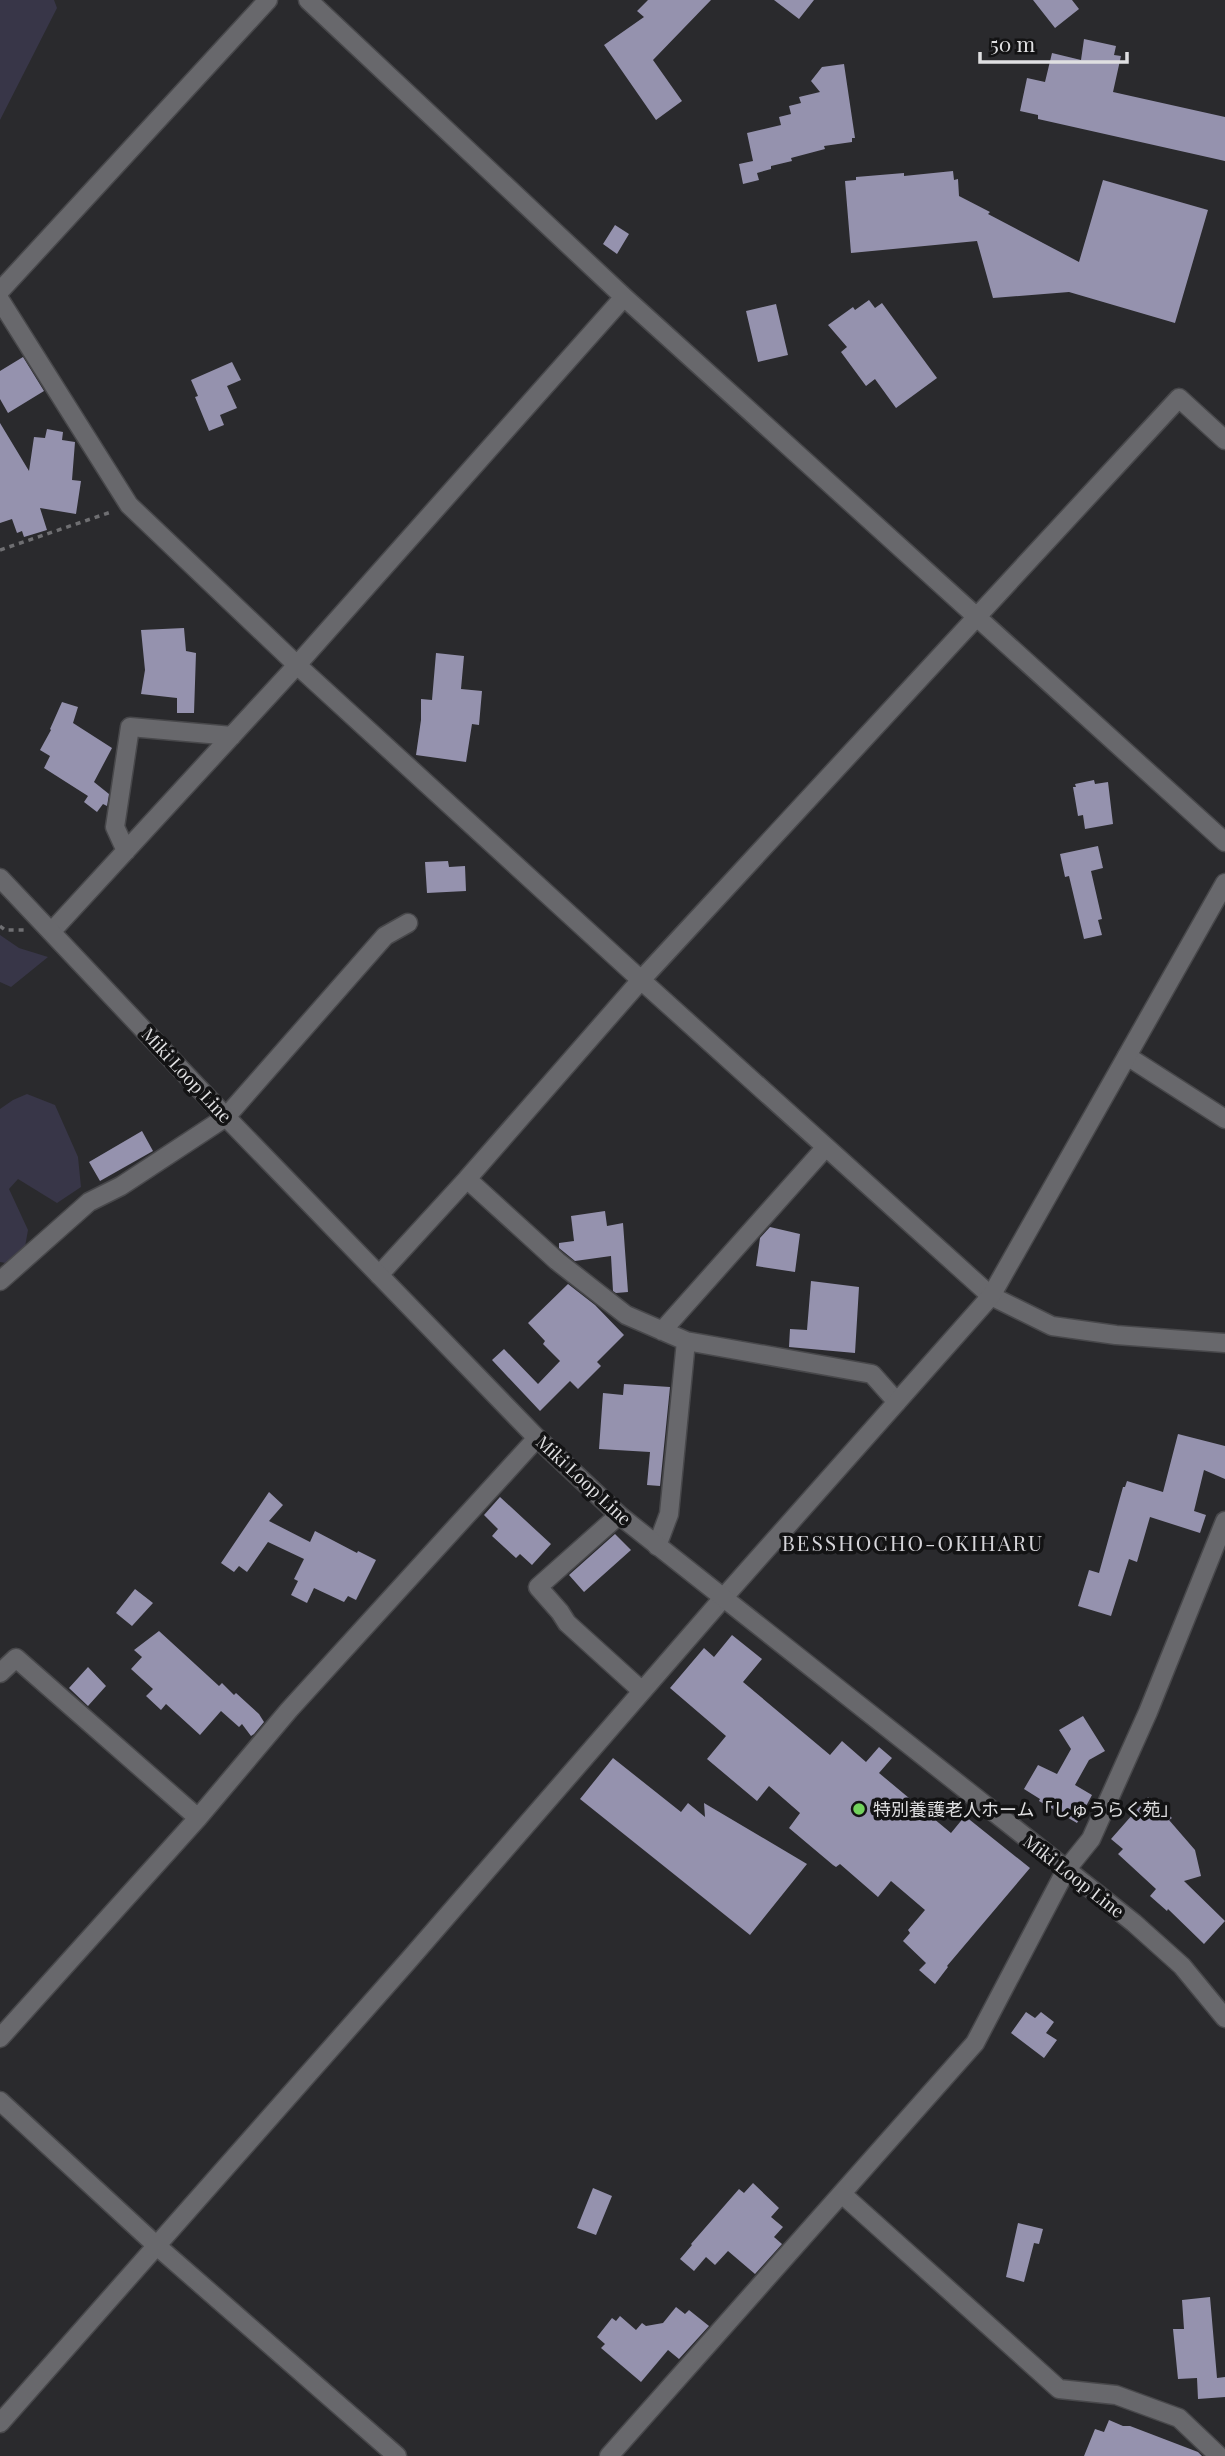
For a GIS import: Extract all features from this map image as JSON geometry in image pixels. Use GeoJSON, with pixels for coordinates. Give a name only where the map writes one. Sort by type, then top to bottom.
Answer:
{"type":"FeatureCollection","features":[{"type":"Feature","properties":{"kind":"street"},"geometry":{"type":"LineString","coordinates":[[0,291],[268,0]]}},
{"type":"Feature","properties":{"kind":"street"},"geometry":{"type":"LineString","coordinates":[[308,0],[624,297],[1225,842]]}},
{"type":"Feature","properties":{"kind":"street"},"geometry":{"type":"LineString","coordinates":[[52,931],[297,665],[624,297]]}},
{"type":"Feature","properties":{"kind":"street"},"geometry":{"type":"LineString","coordinates":[[0,300],[129,505],[297,665],[640,980],[991,1296],[1052,1326],[1116,1335],[1225,1343]]}},
{"type":"Feature","properties":{"kind":"street"},"geometry":{"type":"LineString","coordinates":[[379,1275],[467,1179],[640,980],[1179,398],[1225,440]]}},
{"type":"Feature","properties":{"kind":"street"},"geometry":{"type":"LineString","coordinates":[[126,851],[116,827],[131,727],[232,736]]}},
{"type":"Feature","properties":{"kind":"street","name":"Miki Loop Line"},"geometry":{"type":"LineString","coordinates":[[0,878],[226,1117],[537,1438],[619,1515],[1134,1923],[1182,1966],[1225,2018]]}},
{"type":"Feature","properties":{"kind":"street"},"geometry":{"type":"LineString","coordinates":[[0,2423],[991,1296],[1225,883]]}},
{"type":"Feature","properties":{"kind":"street"},"geometry":{"type":"LineString","coordinates":[[0,1281],[89,1202],[121,1185],[226,1117],[385,936],[408,923]]}},
{"type":"Feature","properties":{"kind":"street"},"geometry":{"type":"LineString","coordinates":[[1127,1056],[1225,1119]]}},
{"type":"Feature","properties":{"kind":"street"},"geometry":{"type":"LineString","coordinates":[[662,1331],[826,1147]]}},
{"type":"Feature","properties":{"kind":"street"},"geometry":{"type":"LineString","coordinates":[[467,1179],[557,1261],[626,1315],[686,1341],[872,1374],[897,1402]]}},
{"type":"Feature","properties":{"kind":"street"},"geometry":{"type":"LineString","coordinates":[[657,1546],[669,1514],[686,1341]]}},
{"type":"Feature","properties":{"kind":"street"},"geometry":{"type":"LineString","coordinates":[[0,2038],[198,1818],[289,1710],[537,1438]]}},
{"type":"Feature","properties":{"kind":"street"},"geometry":{"type":"LineString","coordinates":[[619,1515],[537,1587],[567,1623],[642,1691]]}},
{"type":"Feature","properties":{"kind":"street"},"geometry":{"type":"LineString","coordinates":[[609,2456],[975,2043],[1066,1870],[1091,1839],[1147,1712],[1225,1521]]}},
{"type":"Feature","properties":{"kind":"street"},"geometry":{"type":"LineString","coordinates":[[0,1673],[16,1658],[198,1818]]}},
{"type":"Feature","properties":{"kind":"street"},"geometry":{"type":"LineString","coordinates":[[0,2101],[157,2246],[397,2456]]}},
{"type":"Feature","properties":{"kind":"street"},"geometry":{"type":"LineString","coordinates":[[842,2194],[1059,2389],[1116,2395],[1180,2418],[1219,2456]]}},
{"type":"Feature","properties":{"kind":"path"},"geometry":{"type":"LineString","coordinates":[[0,550],[129,505]]}},
{"type":"Feature","properties":{"kind":"shaded area"},"geometry":{"type":"Polygon","coordinates":[[[0,0],[54,0],[57,8],[0,120],[0,0]]]}},
{"type":"Feature","properties":{"kind":"shaded area"},"geometry":{"type":"Polygon","coordinates":[[[0,935],[19,948],[48,957],[11,987],[0,982],[0,935]]]}},
{"type":"Feature","properties":{"kind":"shaded area"},"geometry":{"type":"Polygon","coordinates":[[[27,1094],[55,1105],[78,1157],[81,1187],[57,1203],[18,1179],[9,1189],[28,1230],[23,1258],[11,1264],[0,1262],[0,1109],[27,1094]]]}},
{"type":"Feature","properties":{"kind":"building"},"geometry":{"type":"Polygon","coordinates":[[[648,0],[711,0],[653,60],[682,101],[656,120],[604,45],[644,17],[637,11],[648,0]]]}},
{"type":"Feature","properties":{"kind":"building"},"geometry":{"type":"Polygon","coordinates":[[[774,0],[814,0],[799,19],[774,0]]]}},
{"type":"Feature","properties":{"kind":"building"},"geometry":{"type":"Polygon","coordinates":[[[1033,0],[1072,0],[1079,9],[1055,28],[1033,0]]]}},
{"type":"Feature","properties":{"kind":"building"},"geometry":{"type":"Polygon","coordinates":[[[1084,39],[1116,46],[1114,55],[1121,56],[1113,92],[1225,117],[1225,161],[1038,119],[1038,115],[1020,111],[1027,78],[1045,82],[1052,53],[1081,60],[1084,39]]]}},
{"type":"Feature","properties":{"kind":"building"},"geometry":{"type":"Polygon","coordinates":[[[844,64],[855,138],[852,138],[852,142],[824,146],[825,149],[791,158],[792,161],[757,173],[759,180],[743,184],[739,164],[753,161],[747,133],[781,125],[779,117],[791,114],[789,106],[801,103],[799,97],[820,92],[811,81],[822,67],[844,64]]]}},
{"type":"Feature","properties":{"kind":"building"},"geometry":{"type":"Polygon","coordinates":[[[953,171],[954,180],[958,179],[959,196],[1079,262],[1103,180],[1208,210],[1175,323],[1069,292],[993,298],[977,241],[851,253],[845,181],[856,180],[856,177],[953,171]]]}},
{"type":"Feature","properties":{"kind":"building"},"geometry":{"type":"Polygon","coordinates":[[[615,225],[629,234],[617,254],[603,244],[615,225]]]}},
{"type":"Feature","properties":{"kind":"building"},"geometry":{"type":"Polygon","coordinates":[[[869,300],[875,308],[882,303],[937,378],[896,408],[875,379],[866,386],[841,352],[847,347],[828,325],[853,307],[855,310],[869,300]]]}},
{"type":"Feature","properties":{"kind":"building"},"geometry":{"type":"Polygon","coordinates":[[[776,304],[788,355],[758,362],[746,311],[776,304]]]}},
{"type":"Feature","properties":{"kind":"building"},"geometry":{"type":"Polygon","coordinates":[[[23,357],[44,391],[8,413],[0,399],[0,371],[23,357]]]}},
{"type":"Feature","properties":{"kind":"building"},"geometry":{"type":"Polygon","coordinates":[[[232,362],[241,380],[227,386],[237,408],[220,415],[224,425],[209,431],[191,380],[232,362]]]}},
{"type":"Feature","properties":{"kind":"building"},"geometry":{"type":"Polygon","coordinates":[[[0,423],[29,471],[34,437],[45,438],[47,429],[63,432],[62,440],[75,442],[72,480],[81,481],[76,514],[40,508],[47,530],[24,537],[22,531],[17,533],[12,519],[0,523],[0,423]]]}},
{"type":"Feature","properties":{"kind":"building"},"geometry":{"type":"Polygon","coordinates":[[[184,628],[186,651],[196,653],[194,713],[177,713],[177,698],[141,694],[145,670],[141,630],[184,628]]]}},
{"type":"Feature","properties":{"kind":"building"},"geometry":{"type":"Polygon","coordinates":[[[436,653],[464,656],[461,689],[482,691],[479,725],[472,724],[466,762],[416,755],[421,699],[432,700],[436,653]]]}},
{"type":"Feature","properties":{"kind":"building"},"geometry":{"type":"Polygon","coordinates":[[[62,702],[78,707],[73,723],[112,748],[94,782],[109,794],[107,806],[103,804],[97,812],[84,802],[88,796],[44,768],[50,756],[40,750],[62,702]]]}},
{"type":"Feature","properties":{"kind":"building"},"geometry":{"type":"Polygon","coordinates":[[[1094,780],[1095,784],[1108,782],[1113,824],[1085,829],[1083,815],[1078,816],[1073,787],[1076,787],[1075,784],[1094,780]]]}},
{"type":"Feature","properties":{"kind":"building"},"geometry":{"type":"Polygon","coordinates":[[[1098,846],[1103,868],[1091,871],[1102,919],[1098,920],[1102,935],[1084,939],[1069,876],[1065,877],[1060,854],[1098,846]]]}},
{"type":"Feature","properties":{"kind":"building"},"geometry":{"type":"Polygon","coordinates":[[[448,861],[449,867],[465,866],[466,891],[427,893],[425,862],[448,861]]]}},
{"type":"Feature","properties":{"kind":"building"},"geometry":{"type":"Polygon","coordinates":[[[142,1131],[153,1151],[100,1181],[89,1162],[142,1131]]]}},
{"type":"Feature","properties":{"kind":"building"},"geometry":{"type":"Polygon","coordinates":[[[605,1211],[607,1226],[623,1223],[628,1292],[613,1291],[611,1256],[575,1261],[559,1248],[559,1243],[574,1241],[571,1216],[605,1211]]]}},
{"type":"Feature","properties":{"kind":"building"},"geometry":{"type":"Polygon","coordinates":[[[770,1227],[800,1234],[795,1272],[756,1266],[760,1238],[770,1227]]]}},
{"type":"Feature","properties":{"kind":"building"},"geometry":{"type":"Polygon","coordinates":[[[811,1281],[859,1287],[855,1353],[789,1347],[790,1329],[807,1330],[811,1281]]]}},
{"type":"Feature","properties":{"kind":"building"},"geometry":{"type":"Polygon","coordinates":[[[568,1284],[595,1305],[624,1335],[597,1362],[601,1366],[578,1389],[570,1381],[540,1411],[492,1360],[504,1349],[538,1384],[560,1361],[528,1323],[568,1284]]]}},
{"type":"Feature","properties":{"kind":"building"},"geometry":{"type":"Polygon","coordinates":[[[624,1384],[670,1387],[660,1486],[647,1485],[650,1452],[599,1449],[603,1393],[623,1395],[624,1384]]]}},
{"type":"Feature","properties":{"kind":"building"},"geometry":{"type":"Polygon","coordinates":[[[1178,1434],[1225,1446],[1225,1479],[1204,1470],[1194,1511],[1206,1515],[1200,1533],[1150,1517],[1137,1562],[1129,1559],[1111,1616],[1078,1606],[1089,1570],[1099,1573],[1123,1487],[1127,1481],[1163,1492],[1178,1434]]]}},
{"type":"Feature","properties":{"kind":"building"},"geometry":{"type":"Polygon","coordinates":[[[269,1492],[283,1505],[269,1521],[310,1542],[315,1531],[376,1560],[356,1600],[348,1596],[344,1602],[314,1588],[307,1603],[291,1595],[298,1581],[294,1579],[304,1559],[268,1542],[247,1572],[239,1566],[234,1572],[221,1563],[269,1492]]]}},
{"type":"Feature","properties":{"kind":"building"},"geometry":{"type":"Polygon","coordinates":[[[500,1497],[551,1544],[532,1565],[520,1554],[516,1558],[492,1536],[498,1529],[484,1515],[500,1497]]]}},
{"type":"Feature","properties":{"kind":"building"},"geometry":{"type":"Polygon","coordinates":[[[615,1534],[631,1550],[584,1592],[569,1575],[615,1534]]]}},
{"type":"Feature","properties":{"kind":"building"},"geometry":{"type":"Polygon","coordinates":[[[135,1589],[153,1603],[132,1626],[116,1613],[135,1589]]]}},
{"type":"Feature","properties":{"kind":"building"},"geometry":{"type":"Polygon","coordinates":[[[159,1631],[219,1686],[222,1683],[259,1714],[264,1722],[254,1734],[251,1736],[242,1724],[239,1727],[221,1711],[200,1735],[166,1704],[161,1710],[146,1696],[153,1689],[131,1669],[142,1657],[134,1650],[159,1631]]]}},
{"type":"Feature","properties":{"kind":"building","name":"特別養護老人ホーム「しゅうらく苑」"},"geometry":{"type":"Polygon","coordinates":[[[732,1635],[762,1659],[743,1682],[830,1755],[842,1741],[866,1762],[879,1747],[892,1758],[879,1773],[951,1833],[965,1816],[1030,1868],[947,1966],[935,1984],[919,1970],[926,1963],[903,1941],[910,1933],[908,1930],[925,1910],[891,1881],[878,1897],[840,1864],[836,1867],[833,1865],[789,1828],[800,1813],[769,1786],[757,1801],[707,1759],[726,1736],[670,1688],[704,1648],[714,1657],[732,1635]]]}},
{"type":"Feature","properties":{"kind":"building"},"geometry":{"type":"Polygon","coordinates":[[[88,1667],[106,1686],[88,1706],[69,1688],[88,1667]]]}},
{"type":"Feature","properties":{"kind":"building"},"geometry":{"type":"Polygon","coordinates":[[[1083,1716],[1105,1751],[1089,1760],[1075,1785],[1092,1795],[1077,1823],[1024,1789],[1038,1765],[1057,1774],[1071,1749],[1059,1730],[1083,1716]]]}},
{"type":"Feature","properties":{"kind":"building"},"geometry":{"type":"Polygon","coordinates":[[[613,1758],[681,1812],[688,1803],[705,1817],[704,1803],[807,1864],[750,1935],[580,1799],[613,1758]]]}},
{"type":"Feature","properties":{"kind":"building"},"geometry":{"type":"Polygon","coordinates":[[[1148,1797],[1172,1818],[1169,1820],[1195,1850],[1201,1876],[1184,1881],[1225,1921],[1204,1944],[1168,1909],[1167,1911],[1150,1896],[1156,1889],[1118,1854],[1123,1849],[1111,1839],[1148,1797]]]}},
{"type":"Feature","properties":{"kind":"building"},"geometry":{"type":"Polygon","coordinates":[[[1026,2012],[1035,2018],[1041,2012],[1054,2022],[1046,2033],[1057,2040],[1044,2058],[1011,2033],[1026,2012]]]}},
{"type":"Feature","properties":{"kind":"building"},"geometry":{"type":"Polygon","coordinates":[[[753,2183],[779,2208],[771,2217],[783,2227],[774,2237],[782,2244],[755,2274],[728,2251],[715,2265],[706,2257],[694,2271],[680,2259],[739,2189],[744,2193],[753,2183]]]}},
{"type":"Feature","properties":{"kind":"building"},"geometry":{"type":"Polygon","coordinates":[[[593,2188],[612,2196],[596,2235],[577,2228],[593,2188]]]}},
{"type":"Feature","properties":{"kind":"building"},"geometry":{"type":"Polygon","coordinates":[[[1018,2223],[1043,2229],[1039,2244],[1034,2243],[1024,2282],[1006,2277],[1018,2223]]]}},
{"type":"Feature","properties":{"kind":"building"},"geometry":{"type":"Polygon","coordinates":[[[1210,2297],[1217,2378],[1225,2377],[1225,2397],[1198,2399],[1197,2378],[1178,2379],[1173,2329],[1184,2329],[1182,2300],[1210,2297]]]}},
{"type":"Feature","properties":{"kind":"building"},"geometry":{"type":"Polygon","coordinates":[[[676,2307],[685,2314],[689,2310],[709,2326],[679,2359],[668,2350],[641,2382],[601,2348],[605,2344],[597,2337],[612,2318],[616,2321],[620,2316],[636,2330],[642,2323],[646,2326],[663,2323],[676,2307]]]}},
{"type":"Feature","properties":{"kind":"building"},"geometry":{"type":"Polygon","coordinates":[[[1109,2420],[1198,2452],[1202,2456],[1084,2456],[1095,2429],[1104,2432],[1109,2420]]]}},
{"type":"Feature","properties":{"kind":"place","name":"特別養護老人ホーム「しゅうらく苑」"},"geometry":{"type":"Point","coordinates":[859,1809]}},
{"type":"Feature","properties":{"kind":"district","name":"BESSHOCHO-OKIHARU"},"geometry":{"type":"Point","coordinates":[913,1542]}}]}
